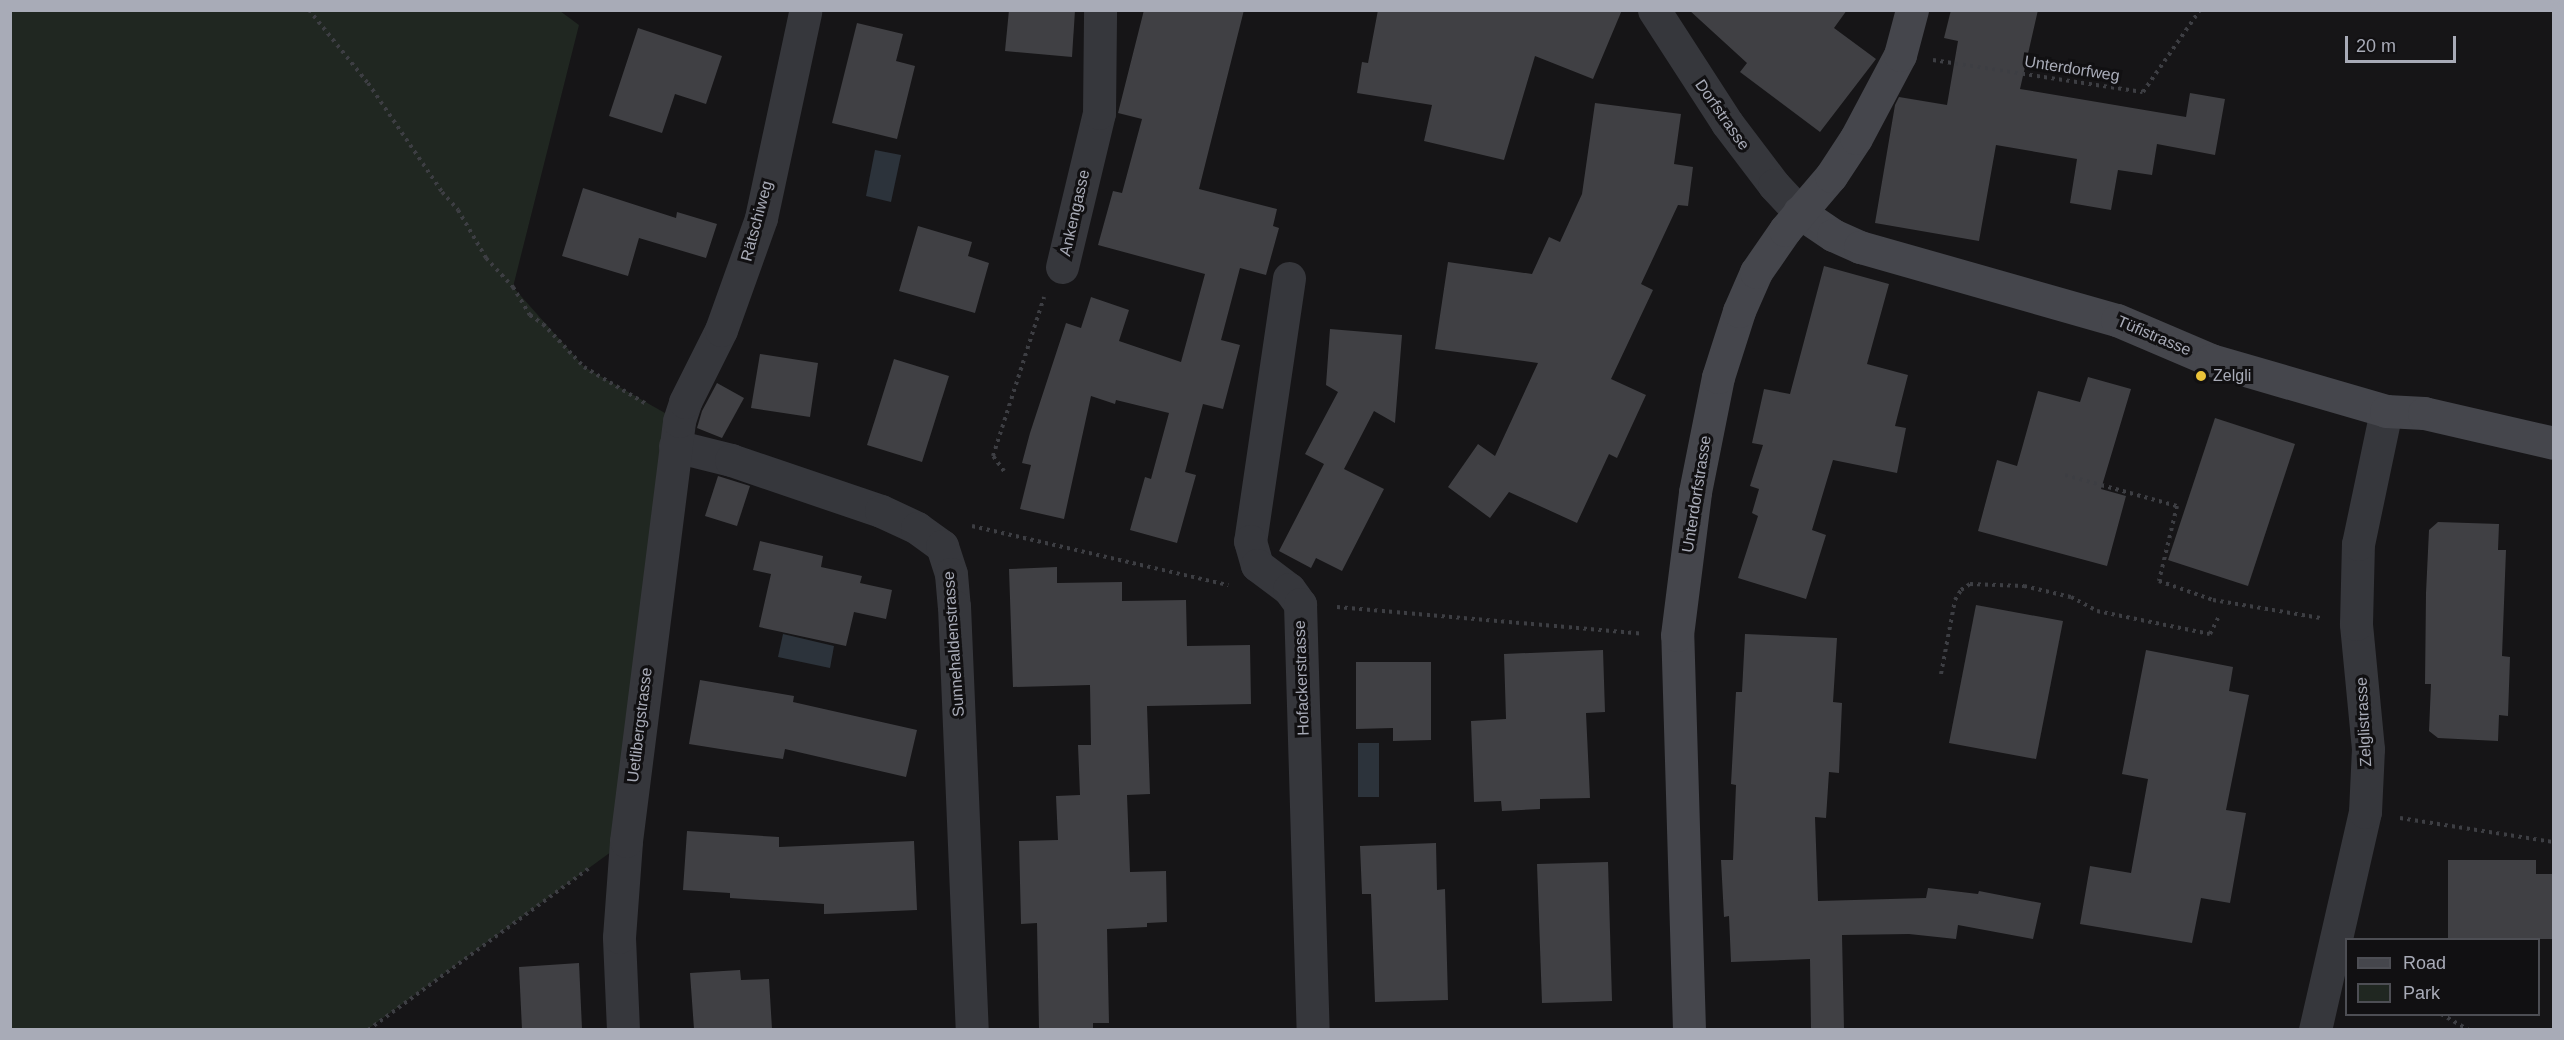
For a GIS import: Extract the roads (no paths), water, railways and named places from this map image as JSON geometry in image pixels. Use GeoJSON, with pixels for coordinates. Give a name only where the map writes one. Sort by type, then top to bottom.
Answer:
{"type":"FeatureCollection","features":[{"type":"Feature","properties":{"kind":"street","name":"Ankengasse"},"geometry":{"type":"LineString","coordinates":[[1062,267],[1099,113],[1100,10]]}},
{"type":"Feature","properties":{"kind":"street","name":"Dorfstrasse"},"geometry":{"type":"LineString","coordinates":[[1654,10],[1717,108],[1774,185],[1799,212]]}},
{"type":"Feature","properties":{"kind":"street","name":"Unterdorfstrasse"},"geometry":{"type":"LineString","coordinates":[[1689,1029],[1677,635],[1695,492],[1718,377],[1739,311],[1756,272],[1799,212],[1831,176],[1856,138],[1900,55],[1912,10]]}},
{"type":"Feature","properties":{"kind":"street","name":"Rätschiweg"},"geometry":{"type":"LineString","coordinates":[[677,433],[685,402],[721,330],[761,218],[805,12]]}},
{"type":"Feature","properties":{"kind":"street","name":"Tüfistrasse"},"geometry":{"type":"LineString","coordinates":[[1799,212],[1833,235],[1860,247],[2117,320],[2211,360],[2386,411],[2424,413],[2553,443]]}},
{"type":"Feature","properties":{"kind":"street","name":"Hofackerstrasse"},"geometry":{"type":"LineString","coordinates":[[1289,278],[1250,541],[1257,565],[1289,588],[1300,604],[1313,1029]]}},
{"type":"Feature","properties":{"kind":"street","name":"Zelglistrasse"},"geometry":{"type":"LineString","coordinates":[[2315,1029],[2365,812],[2368,749],[2356,624],[2358,544],[2386,411]]}},
{"type":"Feature","properties":{"kind":"street","name":"Uetlibergstrasse"},"geometry":{"type":"LineString","coordinates":[[622,1029],[620,937],[626,841],[677,433]]}},
{"type":"Feature","properties":{"kind":"street","name":"Sunnehaldenstrasse"},"geometry":{"type":"LineString","coordinates":[[677,433],[731,459],[881,511],[917,528],[942,546],[951,573],[954,606],[972,1029]]}},
{"type":"Feature","properties":{"kind":"place","name":"Zelgli"},"geometry":{"type":"Point","coordinates":[2201,376]}}]}
